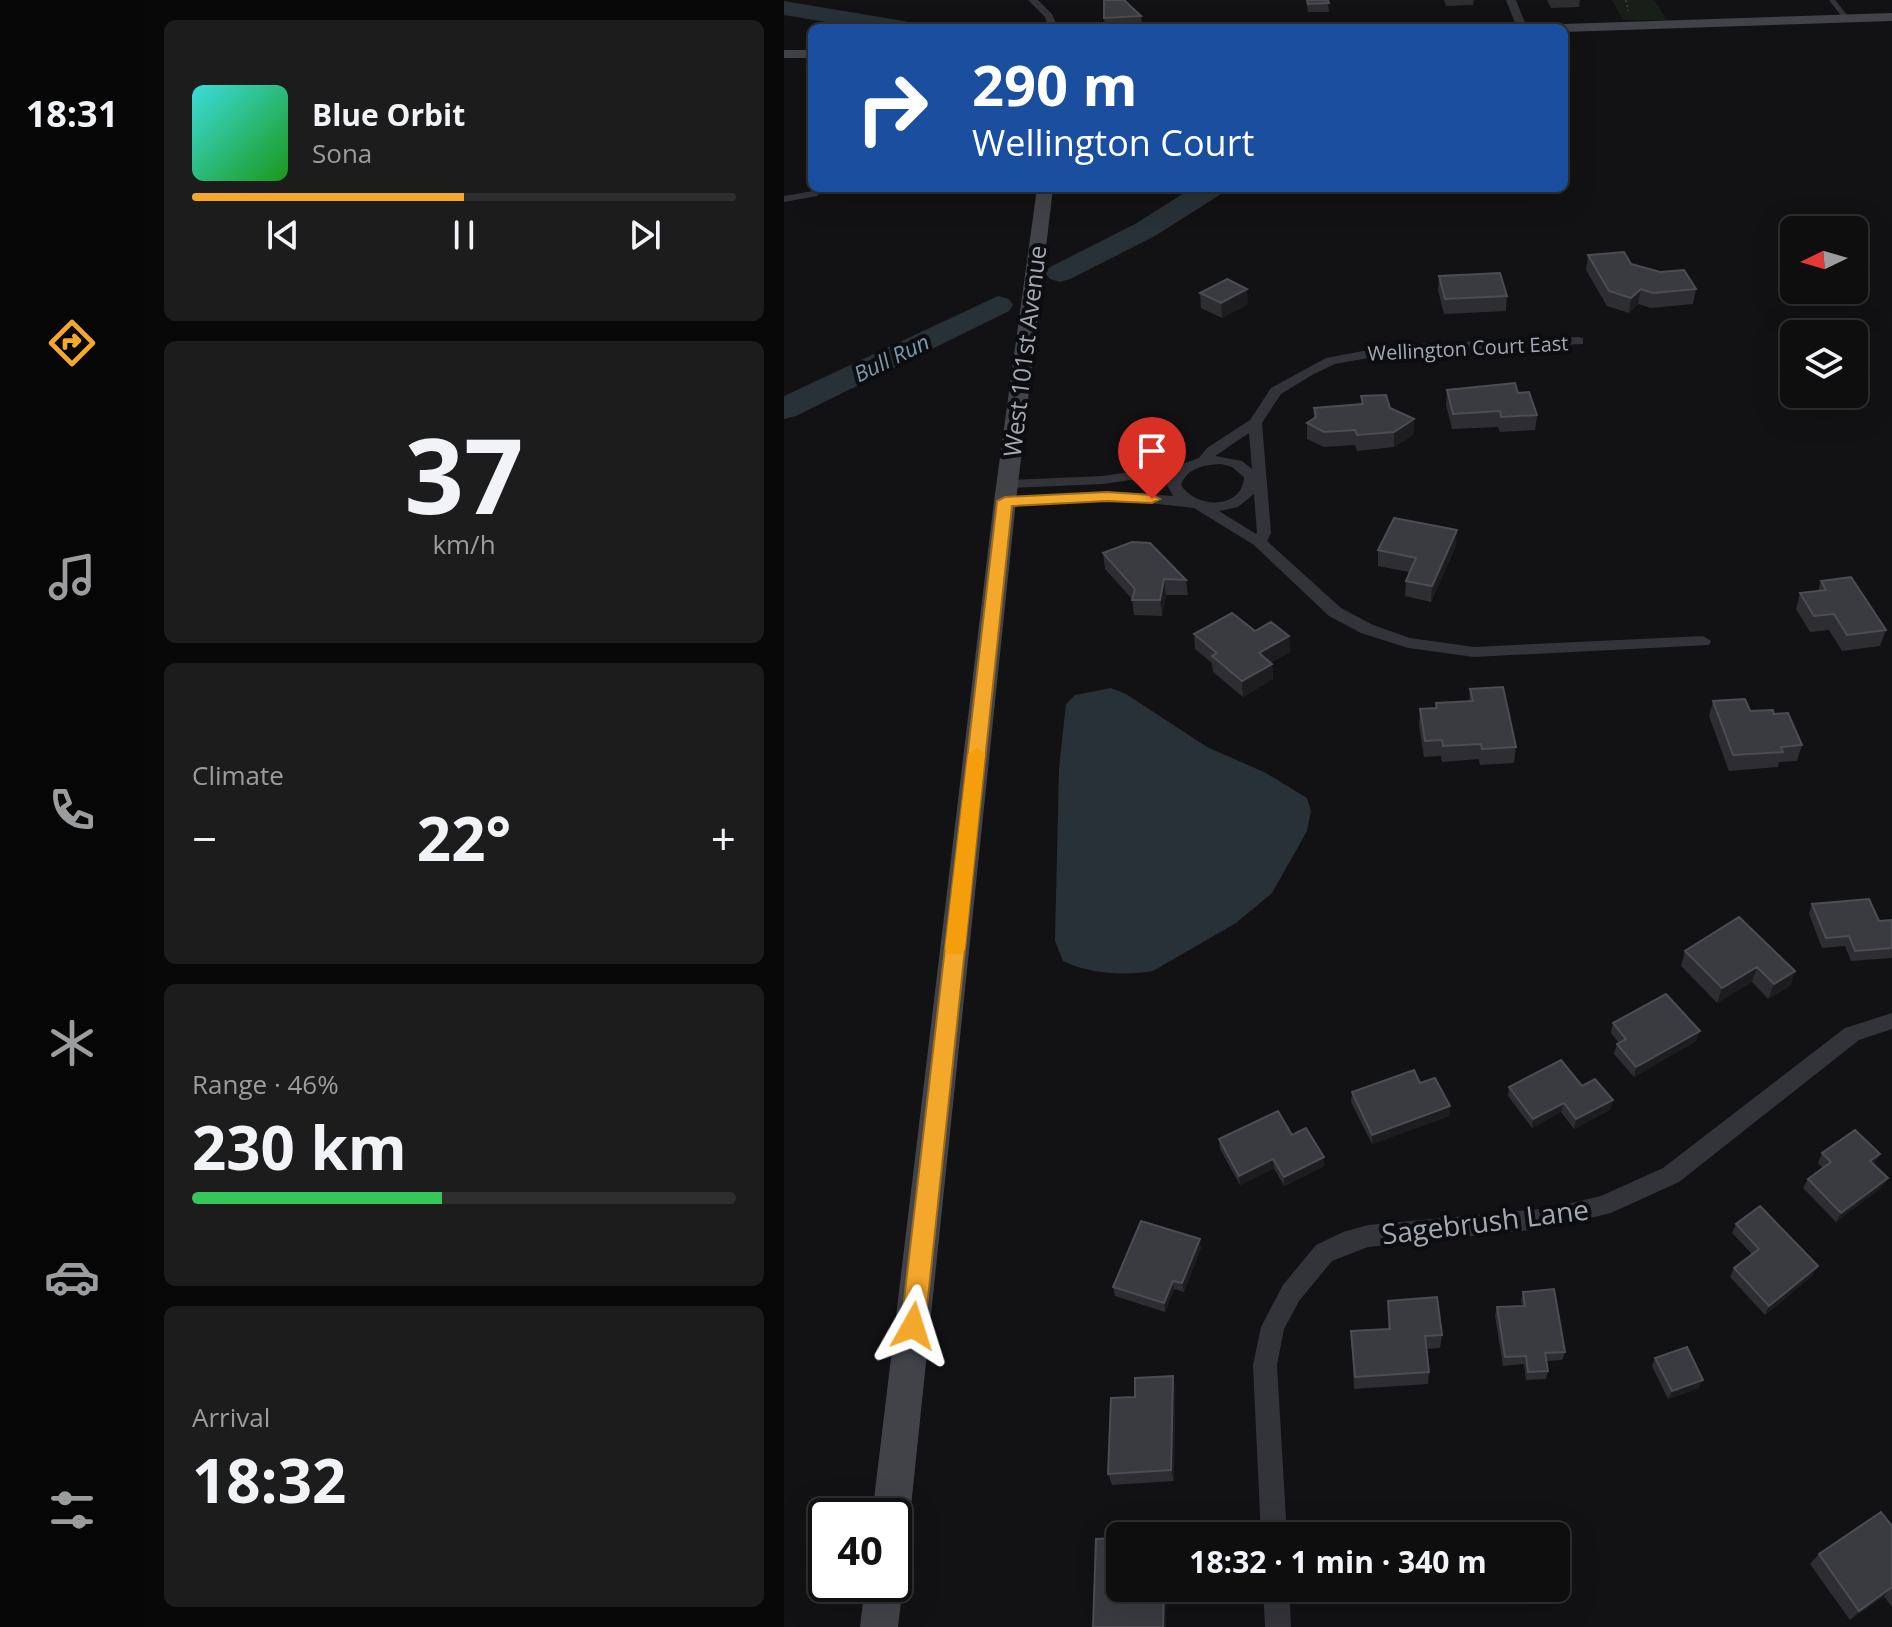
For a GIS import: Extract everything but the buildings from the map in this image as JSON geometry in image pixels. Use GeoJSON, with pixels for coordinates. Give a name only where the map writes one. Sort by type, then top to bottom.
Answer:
{"type":"FeatureCollection","features":[{"type":"Feature","properties":{"kind":"street"},"geometry":{"type":"LineString","coordinates":[[1033,0],[1049,16],[1052,24]]}},
{"type":"Feature","properties":{"kind":"street"},"geometry":{"type":"LineString","coordinates":[[1511,0],[1521,24]]}},
{"type":"Feature","properties":{"kind":"street"},"geometry":{"type":"LineString","coordinates":[[1568,28],[1892,17]]}},
{"type":"Feature","properties":{"kind":"street"},"geometry":{"type":"LineString","coordinates":[[784,54],[808,54]]}},
{"type":"Feature","properties":{"kind":"street","name":"West 101st Avenue"},"geometry":{"type":"LineString","coordinates":[[893,1498],[1006,493],[1044,192]]}},
{"type":"Feature","properties":{"kind":"street"},"geometry":{"type":"LineString","coordinates":[[784,199],[813,194]]}},
{"type":"Feature","properties":{"kind":"street","name":"Wellington Court East"},"geometry":{"type":"LineString","coordinates":[[1204,461],[1212,451],[1255,423],[1269,398],[1295,378],[1331,361],[1395,349],[1578,341]]}},
{"type":"Feature","properties":{"kind":"street"},"geometry":{"type":"LineString","coordinates":[[1255,423],[1256,480],[1264,533],[1259,542]]}},
{"type":"Feature","properties":{"kind":"street"},"geometry":{"type":"LineString","coordinates":[[1006,493],[1185,468],[1204,461],[1237,464],[1256,480]]}},
{"type":"Feature","properties":{"kind":"street"},"geometry":{"type":"LineString","coordinates":[[1185,468],[1175,479],[1176,491],[1259,542],[1335,612],[1367,629],[1408,643],[1474,652],[1703,641]]}},
{"type":"Feature","properties":{"kind":"street"},"geometry":{"type":"LineString","coordinates":[[1006,493],[1233,503],[1250,491],[1256,480]]}},
{"type":"Feature","properties":{"kind":"street","name":"Sagebrush Lane"},"geometry":{"type":"LineString","coordinates":[[1273,1522],[1265,1365],[1273,1327],[1291,1293],[1324,1253],[1343,1243],[1368,1236],[1550,1218],[1577,1213],[1630,1195],[1671,1175],[1852,1034],[1892,1021]]}},
{"type":"Feature","properties":{"kind":"street"},"geometry":{"type":"LineString","coordinates":[[879,1627],[882,1602]]}},
{"type":"Feature","properties":{"kind":"street"},"geometry":{"type":"LineString","coordinates":[[1277,1602],[1278,1627]]}},
{"type":"Feature","properties":{"kind":"lane"},"geometry":{"type":"LineString","coordinates":[[1832,0],[1847,19]]}},
{"type":"Feature","properties":{"kind":"shaded area"},"geometry":{"type":"Polygon","coordinates":[[[1612,0],[1654,0],[1667,20],[1623,20],[1612,0]]]}},
{"type":"Feature","properties":{"kind":"shaded area"},"geometry":{"type":"Polygon","coordinates":[[[1111,688],[1126,694],[1207,747],[1266,773],[1307,798],[1311,811],[1307,831],[1272,893],[1236,923],[1153,971],[1142,973],[1107,973],[1073,965],[1063,961],[1055,941],[1059,768],[1066,704],[1075,695],[1111,688]]]}},
{"type":"Feature","properties":{"kind":"waterway","name":"Bull Run"},"geometry":{"type":"LineString","coordinates":[[784,8],[880,24]]}},
{"type":"Feature","properties":{"kind":"waterway","name":"Bull Run"},"geometry":{"type":"LineString","coordinates":[[1060,273],[1145,230],[1205,192]]}},
{"type":"Feature","properties":{"kind":"waterway","name":"Bull Run"},"geometry":{"type":"LineString","coordinates":[[784,409],[998,305]]}},
{"type":"Feature","properties":{"kind":"slow traffic"},"geometry":{"type":"LineString","coordinates":[[955,949],[977,754]]}},
{"type":"Feature","properties":{"kind":"route"},"geometry":{"type":"LineString","coordinates":[[913,1326],[1005,501],[1107,496],[1152,499]]}}]}
